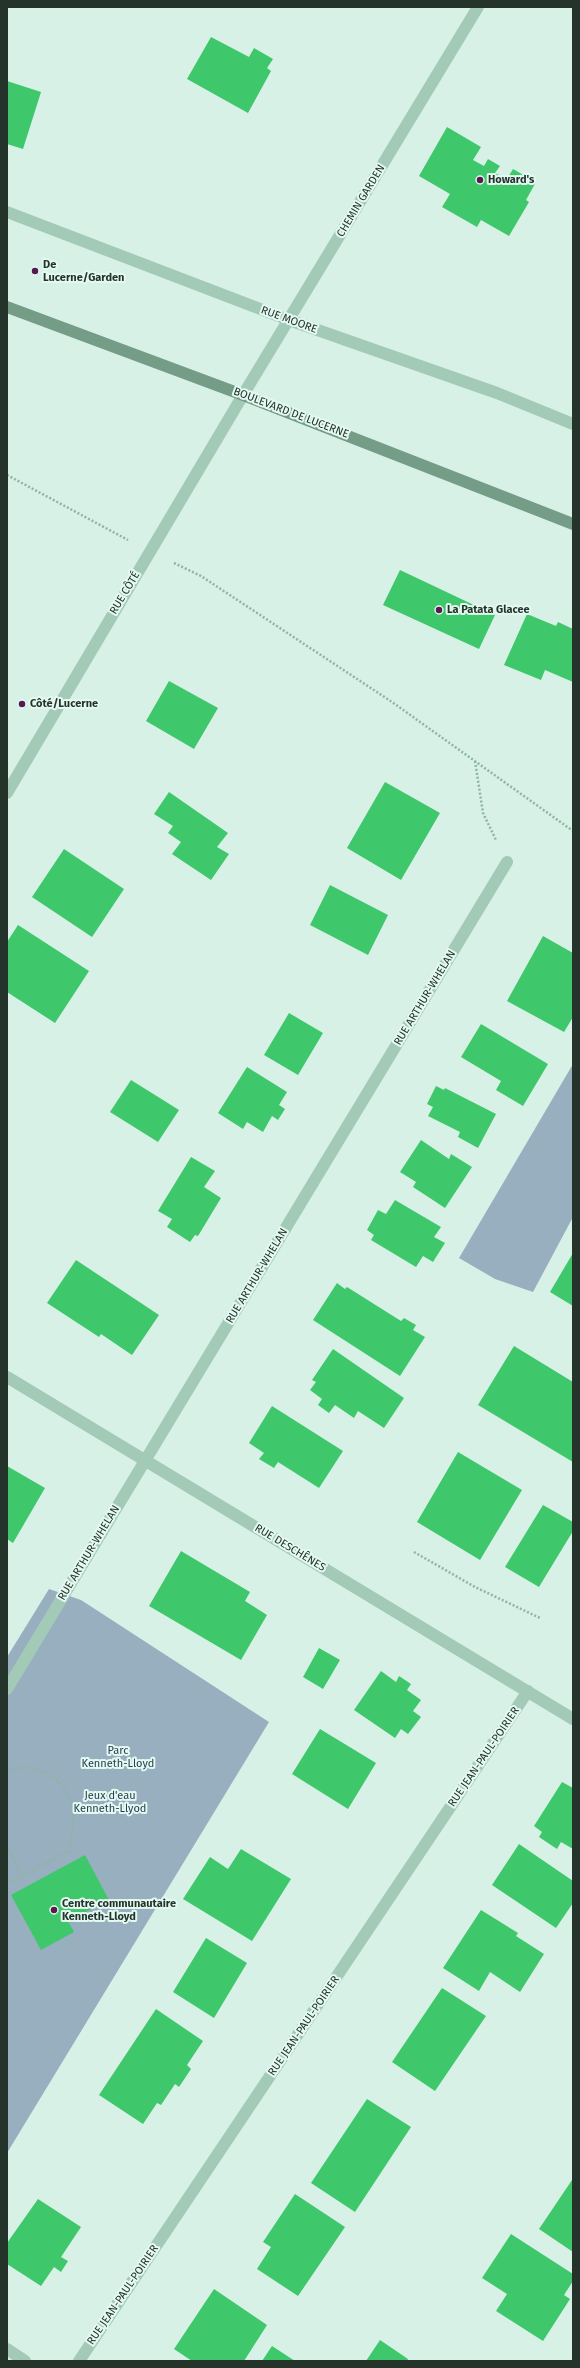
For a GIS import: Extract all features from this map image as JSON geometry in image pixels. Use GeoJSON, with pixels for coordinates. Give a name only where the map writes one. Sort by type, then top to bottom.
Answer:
{"type":"FeatureCollection","features":[{"type":"Feature","properties":{"kind":"main road","name":"BOULEVARD DE LUCERNE"},"geometry":{"type":"LineString","coordinates":[[7,307],[243,395],[573,524]]}},
{"type":"Feature","properties":{"kind":"street","name":"CHEMIN GARDEN"},"geometry":{"type":"LineString","coordinates":[[243,395],[478,7]]}},
{"type":"Feature","properties":{"kind":"street","name":"RUE MOORE"},"geometry":{"type":"LineString","coordinates":[[7,212],[289,320],[497,393],[573,424]]}},
{"type":"Feature","properties":{"kind":"street","name":"RUE CÔTÉ"},"geometry":{"type":"LineString","coordinates":[[7,793],[243,395]]}},
{"type":"Feature","properties":{"kind":"street","name":"RUE ARTHUR-WHELAN"},"geometry":{"type":"LineString","coordinates":[[7,1689],[508,862]]}},
{"type":"Feature","properties":{"kind":"street","name":"RUE DESCHÊNES"},"geometry":{"type":"LineString","coordinates":[[7,1377],[573,1719]]}},
{"type":"Feature","properties":{"kind":"street","name":"RUE JEAN-PAUL-POIRIER"},"geometry":{"type":"LineString","coordinates":[[79,2361],[528,1691]]}},
{"type":"Feature","properties":{"kind":"street"},"geometry":{"type":"LineString","coordinates":[[7,2349],[25,2361]]}},
{"type":"Feature","properties":{"kind":"path"},"geometry":{"type":"LineString","coordinates":[[7,475],[150,551],[201,576],[392,702],[573,831]]}},
{"type":"Feature","properties":{"kind":"path"},"geometry":{"type":"LineString","coordinates":[[474,760],[483,813],[508,862]]}},
{"type":"Feature","properties":{"kind":"path"},"geometry":{"type":"LineString","coordinates":[[414,1552],[475,1587],[540,1618]]}},
{"type":"Feature","properties":{"kind":"path"},"geometry":{"type":"LineString","coordinates":[[7,1771],[29,1766],[50,1776],[69,1794],[74,1812],[73,1836],[68,1851],[23,1876],[7,1882]]}},
{"type":"Feature","properties":{"kind":"path"},"geometry":{"type":"LineString","coordinates":[[7,1847],[23,1876]]}},
{"type":"Feature","properties":{"kind":"green space"},"geometry":{"type":"Polygon","coordinates":[[[573,1064],[573,1217],[533,1292],[495,1279],[459,1258],[573,1064]]]}},
{"type":"Feature","properties":{"kind":"green space","name":"Parc Kenneth-Lloyd"},"geometry":{"type":"Polygon","coordinates":[[[49,1589],[81,1600],[269,1722],[7,2153],[7,1657],[49,1589]]]}},
{"type":"Feature","properties":{"kind":"building"},"geometry":{"type":"Polygon","coordinates":[[[211,37],[249,57],[254,48],[273,59],[267,68],[271,71],[248,113],[187,79],[211,37]]]}},
{"type":"Feature","properties":{"kind":"building"},"geometry":{"type":"Polygon","coordinates":[[[7,81],[41,92],[23,149],[7,144],[7,81]]]}},
{"type":"Feature","properties":{"kind":"building","name":"Howard's"},"geometry":{"type":"Polygon","coordinates":[[[447,127],[481,147],[473,160],[484,166],[488,159],[500,166],[495,173],[507,179],[513,169],[536,182],[526,200],[529,202],[509,236],[481,220],[477,227],[442,207],[450,194],[419,176],[447,127]]]}},
{"type":"Feature","properties":{"kind":"building","name":"La Patata Glacee"},"geometry":{"type":"Polygon","coordinates":[[[400,570],[495,615],[479,649],[383,605],[400,570]]]}},
{"type":"Feature","properties":{"kind":"building"},"geometry":{"type":"Polygon","coordinates":[[[527,614],[556,626],[558,622],[573,629],[573,682],[545,670],[541,680],[504,665],[527,614]]]}},
{"type":"Feature","properties":{"kind":"building"},"geometry":{"type":"Polygon","coordinates":[[[169,681],[218,708],[194,749],[146,721],[169,681]]]}},
{"type":"Feature","properties":{"kind":"building"},"geometry":{"type":"Polygon","coordinates":[[[385,782],[440,813],[401,880],[347,848],[385,782]]]}},
{"type":"Feature","properties":{"kind":"building"},"geometry":{"type":"Polygon","coordinates":[[[169,792],[228,833],[217,847],[229,854],[211,880],[172,854],[181,842],[168,833],[173,826],[154,814],[169,792]]]}},
{"type":"Feature","properties":{"kind":"building"},"geometry":{"type":"Polygon","coordinates":[[[64,849],[124,889],[92,937],[32,897],[64,849]]]}},
{"type":"Feature","properties":{"kind":"building"},"geometry":{"type":"Polygon","coordinates":[[[330,885],[388,915],[368,955],[310,925],[330,885]]]}},
{"type":"Feature","properties":{"kind":"building"},"geometry":{"type":"Polygon","coordinates":[[[18,925],[89,971],[55,1023],[7,992],[7,942],[18,925]]]}},
{"type":"Feature","properties":{"kind":"building"},"geometry":{"type":"Polygon","coordinates":[[[543,936],[573,953],[573,1017],[564,1032],[507,1001],[543,936]]]}},
{"type":"Feature","properties":{"kind":"building"},"geometry":{"type":"Polygon","coordinates":[[[289,1013],[323,1033],[298,1075],[264,1055],[289,1013]]]}},
{"type":"Feature","properties":{"kind":"building"},"geometry":{"type":"Polygon","coordinates":[[[481,1024],[548,1064],[523,1106],[496,1090],[501,1081],[461,1057],[481,1024]]]}},
{"type":"Feature","properties":{"kind":"building"},"geometry":{"type":"Polygon","coordinates":[[[247,1067],[287,1092],[279,1105],[285,1109],[278,1120],[272,1116],[263,1132],[247,1122],[243,1129],[218,1113],[247,1067]]]}},
{"type":"Feature","properties":{"kind":"building"},"geometry":{"type":"Polygon","coordinates":[[[131,1080],[179,1110],[158,1142],[110,1112],[131,1080]]]}},
{"type":"Feature","properties":{"kind":"building"},"geometry":{"type":"Polygon","coordinates":[[[436,1086],[444,1090],[445,1088],[496,1114],[478,1148],[458,1137],[460,1132],[428,1116],[433,1107],[427,1104],[436,1086]]]}},
{"type":"Feature","properties":{"kind":"building"},"geometry":{"type":"Polygon","coordinates":[[[421,1140],[449,1159],[451,1154],[472,1167],[445,1208],[413,1187],[416,1182],[400,1172],[421,1140]]]}},
{"type":"Feature","properties":{"kind":"building"},"geometry":{"type":"Polygon","coordinates":[[[191,1157],[215,1171],[204,1187],[221,1198],[198,1236],[195,1235],[190,1242],[167,1227],[172,1219],[158,1211],[191,1157]]]}},
{"type":"Feature","properties":{"kind":"building"},"geometry":{"type":"Polygon","coordinates":[[[395,1200],[441,1227],[434,1237],[445,1243],[433,1262],[423,1256],[416,1267],[371,1240],[374,1235],[367,1230],[378,1210],[386,1214],[395,1200]]]}},
{"type":"Feature","properties":{"kind":"building"},"geometry":{"type":"Polygon","coordinates":[[[573,1253],[573,1306],[550,1292],[573,1253]]]}},
{"type":"Feature","properties":{"kind":"building"},"geometry":{"type":"Polygon","coordinates":[[[76,1260],[159,1315],[132,1355],[101,1334],[99,1337],[47,1303],[76,1260]]]}},
{"type":"Feature","properties":{"kind":"building"},"geometry":{"type":"Polygon","coordinates":[[[337,1283],[345,1289],[347,1287],[401,1321],[404,1318],[416,1325],[413,1330],[425,1337],[400,1376],[313,1320],[337,1283]]]}},
{"type":"Feature","properties":{"kind":"building"},"geometry":{"type":"Polygon","coordinates":[[[514,1346],[573,1382],[573,1462],[478,1405],[514,1346]]]}},
{"type":"Feature","properties":{"kind":"building"},"geometry":{"type":"Polygon","coordinates":[[[333,1349],[404,1398],[384,1428],[358,1411],[354,1418],[335,1405],[329,1413],[318,1405],[322,1399],[310,1390],[316,1382],[312,1380],[333,1349]]]}},
{"type":"Feature","properties":{"kind":"building"},"geometry":{"type":"Polygon","coordinates":[[[272,1406],[343,1451],[319,1488],[278,1462],[274,1468],[259,1459],[264,1453],[249,1443],[272,1406]]]}},
{"type":"Feature","properties":{"kind":"building"},"geometry":{"type":"Polygon","coordinates":[[[458,1452],[522,1490],[480,1560],[417,1522],[458,1452]]]}},
{"type":"Feature","properties":{"kind":"building"},"geometry":{"type":"Polygon","coordinates":[[[7,1466],[45,1488],[13,1543],[7,1539],[7,1466]]]}},
{"type":"Feature","properties":{"kind":"building"},"geometry":{"type":"Polygon","coordinates":[[[543,1505],[573,1522],[573,1531],[539,1587],[505,1567],[543,1505]]]}},
{"type":"Feature","properties":{"kind":"building"},"geometry":{"type":"Polygon","coordinates":[[[181,1551],[250,1592],[245,1601],[267,1615],[241,1660],[149,1606],[181,1551]]]}},
{"type":"Feature","properties":{"kind":"building"},"geometry":{"type":"Polygon","coordinates":[[[319,1648],[340,1660],[323,1689],[303,1677],[319,1648]]]}},
{"type":"Feature","properties":{"kind":"building"},"geometry":{"type":"Polygon","coordinates":[[[381,1671],[396,1682],[399,1676],[411,1684],[407,1690],[421,1700],[413,1711],[421,1717],[408,1734],[401,1729],[395,1738],[354,1710],[381,1671]]]}},
{"type":"Feature","properties":{"kind":"building"},"geometry":{"type":"Polygon","coordinates":[[[320,1729],[376,1763],[348,1809],[292,1774],[320,1729]]]}},
{"type":"Feature","properties":{"kind":"building"},"geometry":{"type":"Polygon","coordinates":[[[562,1782],[573,1788],[573,1849],[561,1842],[557,1849],[539,1837],[542,1832],[534,1826],[562,1782]]]}},
{"type":"Feature","properties":{"kind":"building"},"geometry":{"type":"Polygon","coordinates":[[[519,1844],[573,1881],[573,1903],[556,1928],[492,1885],[519,1844]]]}},
{"type":"Feature","properties":{"kind":"building"},"geometry":{"type":"Polygon","coordinates":[[[241,1849],[291,1879],[252,1941],[183,1899],[210,1857],[228,1869],[241,1849]]]}},
{"type":"Feature","properties":{"kind":"building","name":"Centre communautaire Kenneth-Lloyd"},"geometry":{"type":"Polygon","coordinates":[[[85,1855],[109,1900],[68,1921],[74,1932],[41,1950],[11,1895],[85,1855]]]}},
{"type":"Feature","properties":{"kind":"building"},"geometry":{"type":"Polygon","coordinates":[[[481,1910],[518,1933],[516,1936],[544,1954],[520,1992],[490,1972],[479,1991],[443,1968],[481,1910]]]}},
{"type":"Feature","properties":{"kind":"building"},"geometry":{"type":"Polygon","coordinates":[[[206,1938],[247,1963],[214,2018],[173,1992],[206,1938]]]}},
{"type":"Feature","properties":{"kind":"building"},"geometry":{"type":"Polygon","coordinates":[[[442,1988],[486,2016],[435,2091],[392,2062],[442,1988]]]}},
{"type":"Feature","properties":{"kind":"building"},"geometry":{"type":"Polygon","coordinates":[[[156,2009],[203,2041],[187,2065],[191,2069],[179,2087],[175,2084],[161,2105],[157,2103],[143,2124],[99,2095],[156,2009]]]}},
{"type":"Feature","properties":{"kind":"building"},"geometry":{"type":"Polygon","coordinates":[[[367,2099],[411,2127],[355,2212],[311,2183],[367,2099]]]}},
{"type":"Feature","properties":{"kind":"building"},"geometry":{"type":"Polygon","coordinates":[[[572,2180],[573,2181],[573,2252],[539,2229],[572,2180]]]}},
{"type":"Feature","properties":{"kind":"building"},"geometry":{"type":"Polygon","coordinates":[[[295,2194],[345,2227],[298,2296],[257,2269],[271,2247],[263,2242],[295,2194]]]}},
{"type":"Feature","properties":{"kind":"building"},"geometry":{"type":"Polygon","coordinates":[[[38,2199],[81,2227],[61,2257],[68,2261],[61,2272],[54,2267],[41,2286],[7,2264],[7,2243],[38,2199]]]}},
{"type":"Feature","properties":{"kind":"building"},"geometry":{"type":"Polygon","coordinates":[[[511,2234],[573,2274],[573,2281],[564,2295],[570,2299],[543,2341],[496,2311],[507,2294],[482,2278],[511,2234]]]}},
{"type":"Feature","properties":{"kind":"building"},"geometry":{"type":"Polygon","coordinates":[[[214,2289],[267,2325],[244,2361],[192,2361],[174,2349],[214,2289]]]}},
{"type":"Feature","properties":{"kind":"building"},"geometry":{"type":"Polygon","coordinates":[[[380,2340],[408,2359],[407,2361],[366,2361],[380,2340]]]}},
{"type":"Feature","properties":{"kind":"building"},"geometry":{"type":"Polygon","coordinates":[[[272,2346],[295,2361],[262,2361],[272,2346]]]}},
{"type":"Feature","properties":{"kind":"place","name":"Howard's"},"geometry":{"type":"Point","coordinates":[480,180]}},
{"type":"Feature","properties":{"kind":"place","name":"De Lucerne/Garden"},"geometry":{"type":"Point","coordinates":[35,271]}},
{"type":"Feature","properties":{"kind":"place","name":"La Patata Glacee"},"geometry":{"type":"Point","coordinates":[439,610]}},
{"type":"Feature","properties":{"kind":"place","name":"Côté/Lucerne"},"geometry":{"type":"Point","coordinates":[22,704]}},
{"type":"Feature","properties":{"kind":"place","name":"Centre communautaire Kenneth-Lloyd"},"geometry":{"type":"Point","coordinates":[54,1910]}},
{"type":"Feature","properties":{"kind":"park label","name":"Jeux d'eau Kenneth-Llyod"},"geometry":{"type":"Point","coordinates":[110,1802]}}]}
